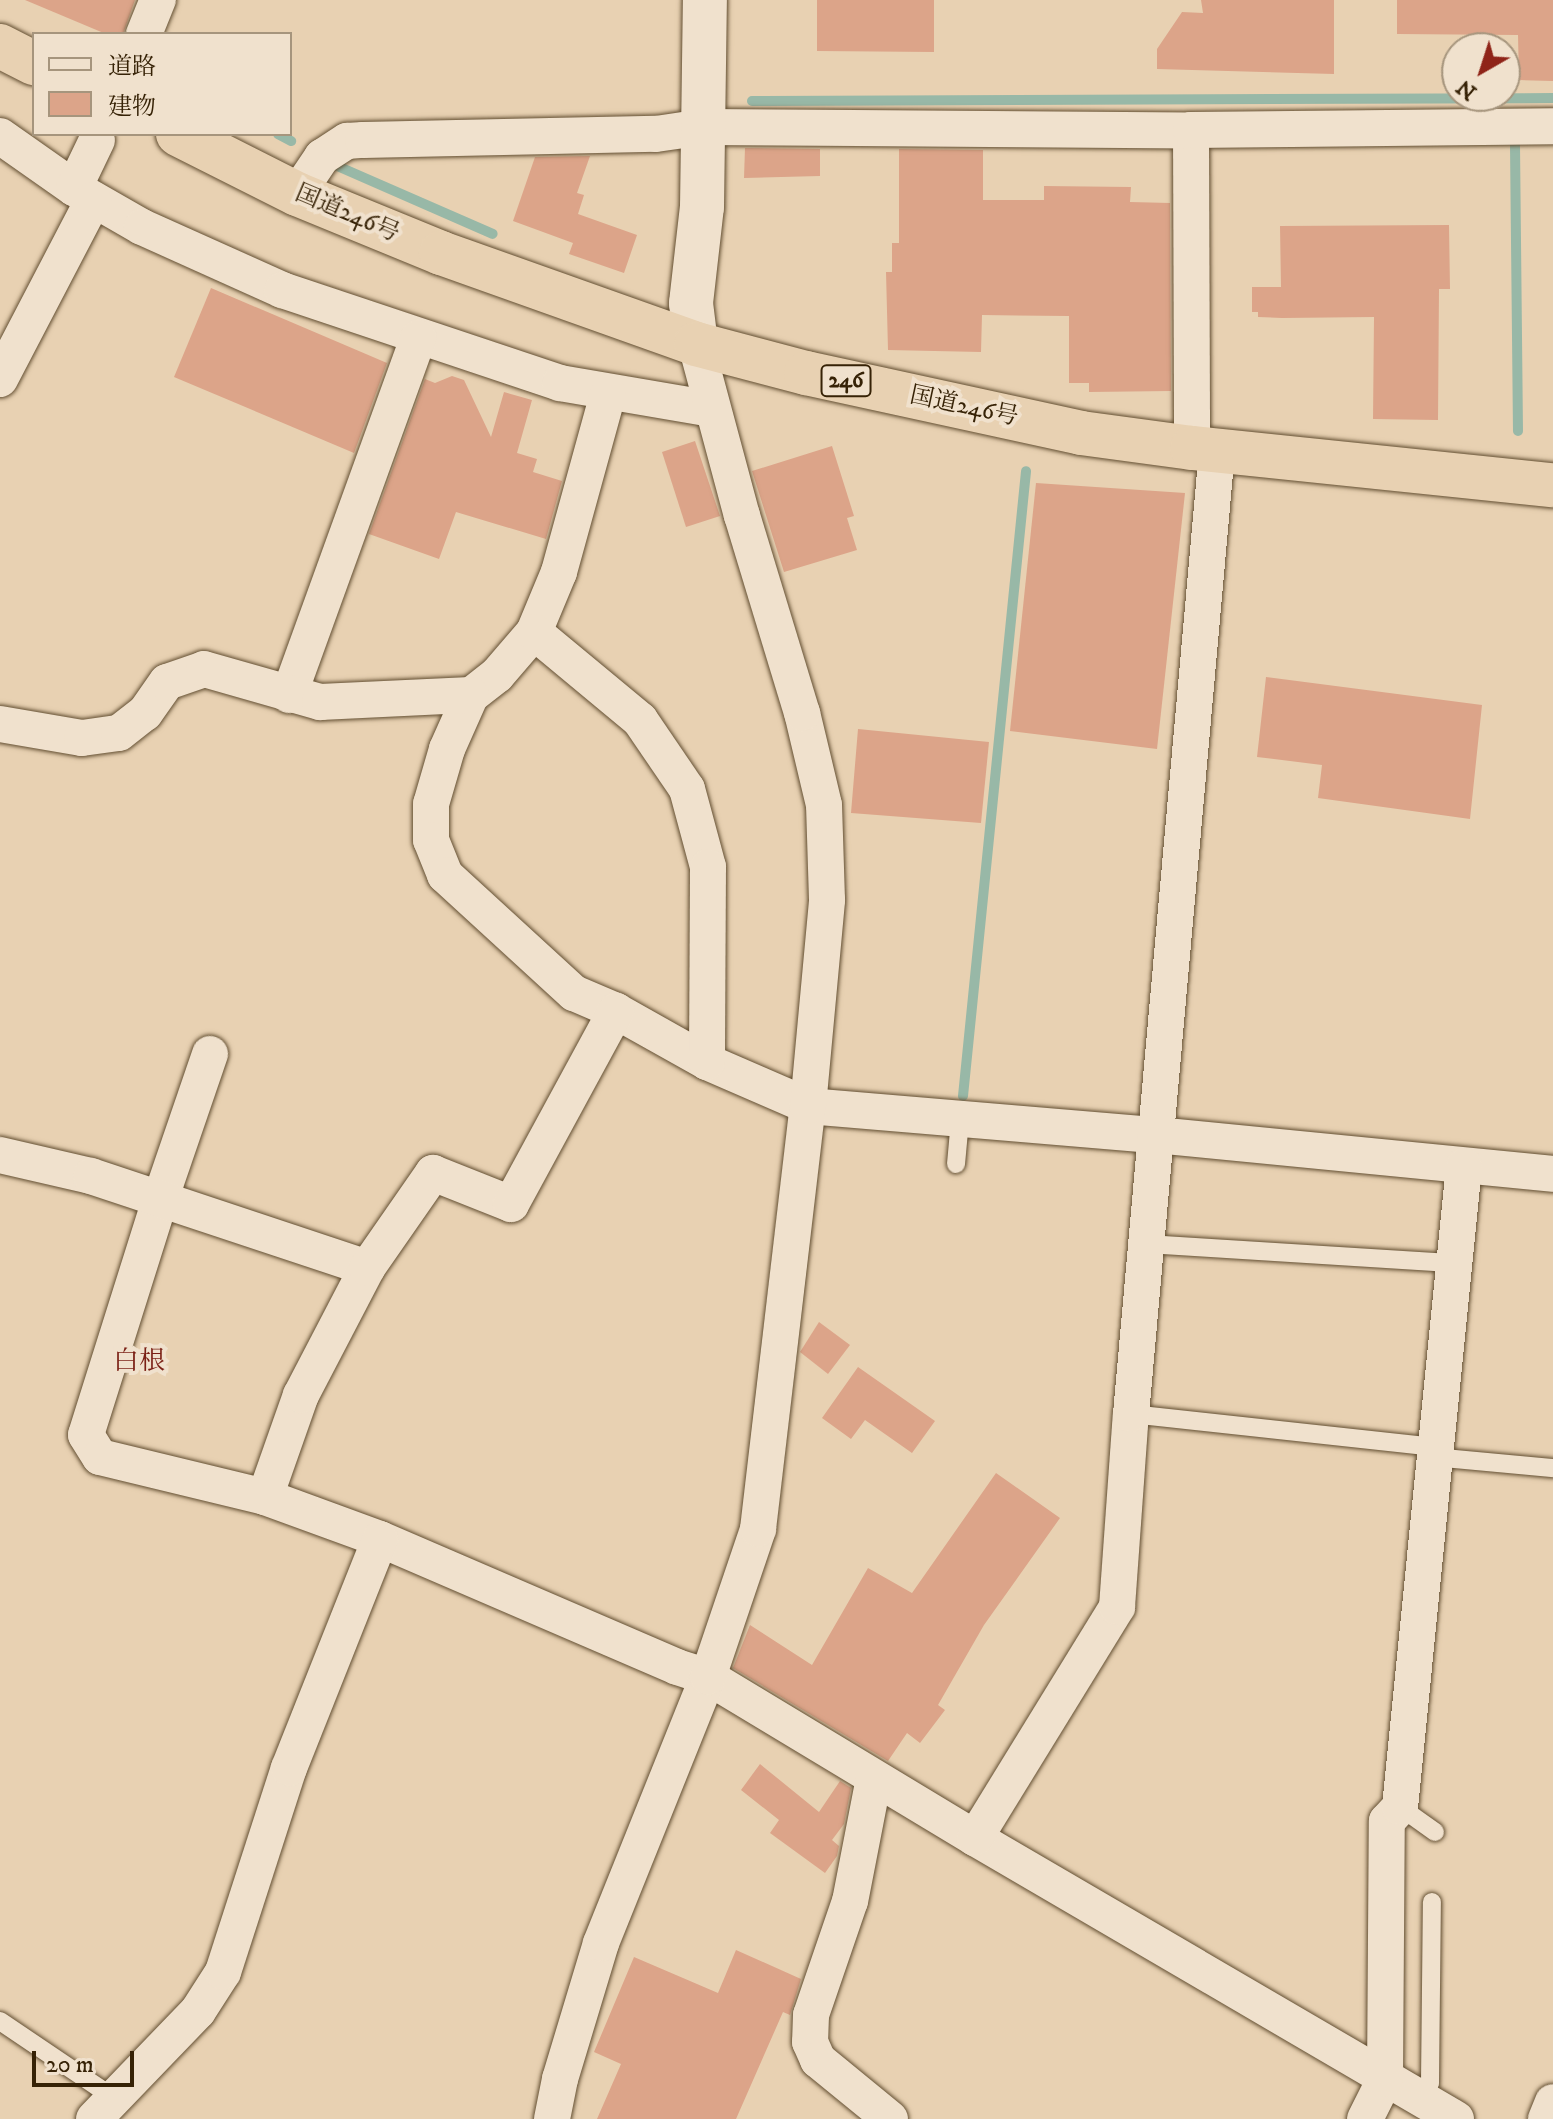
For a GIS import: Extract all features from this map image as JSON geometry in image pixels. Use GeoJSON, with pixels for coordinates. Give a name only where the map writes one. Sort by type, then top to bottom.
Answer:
{"type":"FeatureCollection","features":[{"type":"Feature","properties":{"kind":"highway"},"geometry":{"type":"LineString","coordinates":[[0,46],[32,62]]}},
{"type":"Feature","properties":{"kind":"highway","name":"国道246号"},"geometry":{"type":"LineString","coordinates":[[182,136],[297,194],[441,253],[696,344],[806,373],[1066,430],[1204,450],[1553,485]]}},
{"type":"Feature","properties":{"kind":"street"},"geometry":{"type":"LineString","coordinates":[[145,32],[158,0]]}},
{"type":"Feature","properties":{"kind":"street"},"geometry":{"type":"LineString","coordinates":[[552,2119],[560,2079],[601,1943],[708,1677],[758,1529],[808,1106],[827,900],[824,805],[802,713],[712,409],[696,344],[691,303],[702,207],[705,0]]}},
{"type":"Feature","properties":{"kind":"street"},"geometry":{"type":"LineString","coordinates":[[297,194],[314,165],[347,141],[656,134],[704,127],[1191,130],[1553,126]]}},
{"type":"Feature","properties":{"kind":"street"},"geometry":{"type":"LineString","coordinates":[[975,1838],[1117,1607],[1131,1414],[1148,1244],[1204,450],[1191,130]]}},
{"type":"Feature","properties":{"kind":"street"},"geometry":{"type":"LineString","coordinates":[[0,136],[83,194],[142,227],[282,290],[560,383],[608,394],[712,409]]}},
{"type":"Feature","properties":{"kind":"street"},"geometry":{"type":"LineString","coordinates":[[0,379],[83,194],[97,140]]}},
{"type":"Feature","properties":{"kind":"street"},"geometry":{"type":"LineString","coordinates":[[289,695],[418,338]]}},
{"type":"Feature","properties":{"kind":"street"},"geometry":{"type":"LineString","coordinates":[[608,394],[559,572],[534,632],[497,675],[471,695],[447,749],[431,804],[431,840],[445,875],[574,993],[616,1011],[707,1062],[808,1106],[1156,1135],[1553,1174]]}},
{"type":"Feature","properties":{"kind":"street"},"geometry":{"type":"LineString","coordinates":[[534,632],[640,720],[687,789],[708,867],[707,1062]]}},
{"type":"Feature","properties":{"kind":"street"},"geometry":{"type":"LineString","coordinates":[[0,724],[82,738],[119,733],[145,713],[167,682],[204,669],[320,702],[471,695]]}},
{"type":"Feature","properties":{"kind":"street"},"geometry":{"type":"LineString","coordinates":[[265,1497],[301,1395],[367,1268],[433,1173],[511,1204],[616,1011]]}},
{"type":"Feature","properties":{"kind":"street"},"geometry":{"type":"LineString","coordinates":[[210,1054],[86,1435],[100,1457],[265,1497],[380,1539],[677,1667],[708,1677],[975,1838],[1456,2119]]}},
{"type":"Feature","properties":{"kind":"street"},"geometry":{"type":"LineString","coordinates":[[0,1155],[91,1176],[367,1268]]}},
{"type":"Feature","properties":{"kind":"street"},"geometry":{"type":"LineString","coordinates":[[1365,2119],[1385,2079],[1387,1821],[1400,1807],[1464,1166]]}},
{"type":"Feature","properties":{"kind":"street"},"geometry":{"type":"LineString","coordinates":[[104,2108],[198,2011],[223,1972],[289,1768],[380,1539]]}},
{"type":"Feature","properties":{"kind":"street"},"geometry":{"type":"LineString","coordinates":[[874,1778],[850,1901],[811,2015],[810,2042],[818,2060],[890,2119]]}},
{"type":"Feature","properties":{"kind":"street"},"geometry":{"type":"LineString","coordinates":[[1546,2119],[1553,2102]]}},
{"type":"Feature","properties":{"kind":"lane"},"geometry":{"type":"LineString","coordinates":[[956,1164],[960,1120]]}},
{"type":"Feature","properties":{"kind":"lane"},"geometry":{"type":"LineString","coordinates":[[1148,1244],[1453,1263]]}},
{"type":"Feature","properties":{"kind":"lane"},"geometry":{"type":"LineString","coordinates":[[1131,1414],[1553,1468]]}},
{"type":"Feature","properties":{"kind":"lane"},"geometry":{"type":"LineString","coordinates":[[1400,1807],[1435,1832]]}},
{"type":"Feature","properties":{"kind":"lane"},"geometry":{"type":"LineString","coordinates":[[1424,2101],[1430,2083],[1432,1902]]}},
{"type":"Feature","properties":{"kind":"lane"},"geometry":{"type":"LineString","coordinates":[[0,2021],[104,2108]]}},
{"type":"Feature","properties":{"kind":"building"},"geometry":{"type":"Polygon","coordinates":[[[25,0],[135,0],[124,32],[101,32],[25,0]]]}},
{"type":"Feature","properties":{"kind":"building"},"geometry":{"type":"Polygon","coordinates":[[[817,0],[934,0],[934,52],[817,51],[817,0]]]}},
{"type":"Feature","properties":{"kind":"building"},"geometry":{"type":"Polygon","coordinates":[[[1201,0],[1334,0],[1334,74],[1157,69],[1157,49],[1182,12],[1203,13],[1201,0]]]}},
{"type":"Feature","properties":{"kind":"building"},"geometry":{"type":"Polygon","coordinates":[[[1397,0],[1553,0],[1553,81],[1521,80],[1521,32],[1397,34],[1397,0]]]}},
{"type":"Feature","properties":{"kind":"building"},"geometry":{"type":"Polygon","coordinates":[[[745,148],[820,149],[820,176],[744,178],[745,148]]]}},
{"type":"Feature","properties":{"kind":"building"},"geometry":{"type":"Polygon","coordinates":[[[899,149],[983,150],[983,200],[1044,200],[1044,186],[1131,187],[1130,202],[1170,203],[1171,391],[1089,392],[1089,383],[1069,383],[1069,316],[982,315],[981,352],[888,350],[886,272],[892,272],[892,243],[899,243],[899,149]]]}},
{"type":"Feature","properties":{"kind":"building"},"geometry":{"type":"Polygon","coordinates":[[[590,156],[577,193],[584,195],[578,214],[637,235],[624,273],[569,254],[573,243],[513,221],[535,157],[590,156]]]}},
{"type":"Feature","properties":{"kind":"building"},"geometry":{"type":"Polygon","coordinates":[[[1449,225],[1450,289],[1439,289],[1438,420],[1373,419],[1374,317],[1282,318],[1258,317],[1258,312],[1252,312],[1252,287],[1281,287],[1280,226],[1449,225]]]}},
{"type":"Feature","properties":{"kind":"building"},"geometry":{"type":"Polygon","coordinates":[[[211,288],[387,363],[354,453],[174,377],[211,288]]]}},
{"type":"Feature","properties":{"kind":"building"},"geometry":{"type":"Polygon","coordinates":[[[452,376],[464,380],[491,437],[504,392],[532,400],[517,453],[537,459],[533,472],[562,481],[546,539],[456,512],[439,559],[369,534],[425,379],[435,383],[452,376]]]}},
{"type":"Feature","properties":{"kind":"building"},"geometry":{"type":"Polygon","coordinates":[[[695,441],[720,516],[686,527],[662,452],[695,441]]]}},
{"type":"Feature","properties":{"kind":"building"},"geometry":{"type":"Polygon","coordinates":[[[832,446],[854,516],[847,518],[857,550],[784,572],[752,471],[832,446]]]}},
{"type":"Feature","properties":{"kind":"building"},"geometry":{"type":"Polygon","coordinates":[[[1036,483],[1185,493],[1157,749],[1010,731],[1036,483]]]}},
{"type":"Feature","properties":{"kind":"building"},"geometry":{"type":"Polygon","coordinates":[[[1266,677],[1482,705],[1470,819],[1318,798],[1322,765],[1257,757],[1266,677]]]}},
{"type":"Feature","properties":{"kind":"building"},"geometry":{"type":"Polygon","coordinates":[[[858,729],[989,742],[981,823],[851,813],[858,729]]]}},
{"type":"Feature","properties":{"kind":"building"},"geometry":{"type":"Polygon","coordinates":[[[819,1322],[850,1345],[828,1374],[800,1352],[819,1322]]]}},
{"type":"Feature","properties":{"kind":"building"},"geometry":{"type":"Polygon","coordinates":[[[858,1367],[935,1421],[912,1453],[865,1420],[851,1439],[822,1418],[858,1367]]]}},
{"type":"Feature","properties":{"kind":"building"},"geometry":{"type":"Polygon","coordinates":[[[996,1473],[1060,1518],[984,1625],[938,1705],[945,1710],[920,1743],[907,1733],[888,1761],[733,1668],[750,1625],[812,1665],[868,1568],[912,1593],[996,1473]]]}},
{"type":"Feature","properties":{"kind":"building"},"geometry":{"type":"Polygon","coordinates":[[[760,1764],[819,1812],[840,1781],[851,1788],[844,1824],[832,1840],[839,1846],[837,1856],[825,1873],[770,1833],[779,1820],[741,1790],[760,1764]]]}},
{"type":"Feature","properties":{"kind":"building"},"geometry":{"type":"Polygon","coordinates":[[[736,1950],[801,1979],[790,2015],[783,2012],[736,2119],[597,2119],[621,2064],[594,2052],[634,1957],[718,1993],[736,1950]]]}},
{"type":"Feature","properties":{"kind":"waterway"},"geometry":{"type":"LineString","coordinates":[[752,101],[1553,98]]}},
{"type":"Feature","properties":{"kind":"waterway"},"geometry":{"type":"LineString","coordinates":[[282,136],[291,141]]}},
{"type":"Feature","properties":{"kind":"waterway"},"geometry":{"type":"LineString","coordinates":[[1515,145],[1518,431]]}},
{"type":"Feature","properties":{"kind":"waterway"},"geometry":{"type":"LineString","coordinates":[[335,165],[493,234]]}},
{"type":"Feature","properties":{"kind":"waterway"},"geometry":{"type":"LineString","coordinates":[[963,1096],[1026,471]]}},
{"type":"Feature","properties":{"kind":"district","name":"白根"},"geometry":{"type":"Point","coordinates":[139,1362]}}]}
